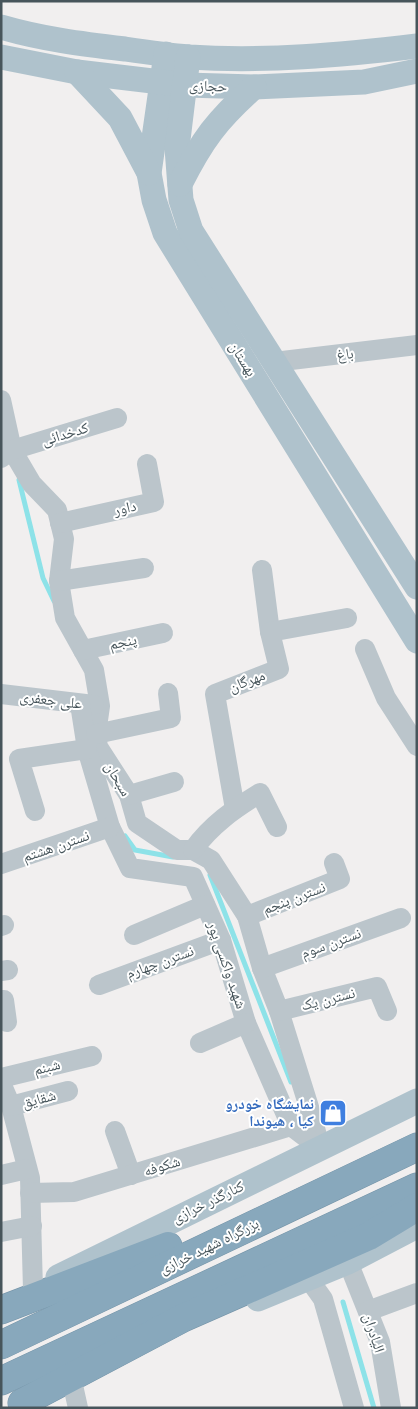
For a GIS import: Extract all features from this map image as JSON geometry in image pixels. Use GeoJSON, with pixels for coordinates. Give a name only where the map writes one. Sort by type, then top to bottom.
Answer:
{"type":"FeatureCollection","features":[{"type":"Feature","properties":{"kind":"highway"},"geometry":{"type":"LineString","coordinates":[[1,1310],[148,1256],[352,1162],[417,1139]]}},
{"type":"Feature","properties":{"kind":"highway","name":"بزرگراه شهید خرازی"},"geometry":{"type":"LineString","coordinates":[[1,1346],[417,1147]]}},
{"type":"Feature","properties":{"kind":"highway"},"geometry":{"type":"LineString","coordinates":[[1,1381],[417,1187]]}},
{"type":"Feature","properties":{"kind":"highway"},"geometry":{"type":"LineString","coordinates":[[20,1406],[183,1318],[369,1236],[417,1207]]}},
{"type":"Feature","properties":{"kind":"main road","name":"حجازی"},"geometry":{"type":"LineString","coordinates":[[1,27],[42,38],[177,55],[252,58],[334,55],[417,46]]}},
{"type":"Feature","properties":{"kind":"main road","name":"بهستان"},"geometry":{"type":"LineString","coordinates":[[177,55],[174,84],[181,200],[191,231],[417,587]]}},
{"type":"Feature","properties":{"kind":"main road","name":"حجازی"},"geometry":{"type":"LineString","coordinates":[[1,57],[77,72],[174,84],[254,87],[364,82],[417,71]]}},
{"type":"Feature","properties":{"kind":"main road"},"geometry":{"type":"LineString","coordinates":[[77,72],[120,118],[149,173]]}},
{"type":"Feature","properties":{"kind":"main road","name":"بهستان"},"geometry":{"type":"LineString","coordinates":[[174,84],[149,173],[154,200],[165,233],[417,641]]}},
{"type":"Feature","properties":{"kind":"main road"},"geometry":{"type":"LineString","coordinates":[[180,184],[198,147],[224,115],[254,87]]}},
{"type":"Feature","properties":{"kind":"main road","name":"کنارگذر خرازی"},"geometry":{"type":"LineString","coordinates":[[1,1306],[417,1101]]}},
{"type":"Feature","properties":{"kind":"main road"},"geometry":{"type":"LineString","coordinates":[[20,1406],[72,1381],[348,1262],[417,1226]]}},
{"type":"Feature","properties":{"kind":"street","name":"باغ"},"geometry":{"type":"LineString","coordinates":[[274,362],[417,345]]}},
{"type":"Feature","properties":{"kind":"street"},"geometry":{"type":"LineString","coordinates":[[1,400],[7,454],[56,510],[60,523],[64,539],[59,581],[65,618],[94,670],[90,705]]}},
{"type":"Feature","properties":{"kind":"street","name":"کدخدائی"},"geometry":{"type":"LineString","coordinates":[[7,454],[117,418]]}},
{"type":"Feature","properties":{"kind":"street","name":"داور"},"geometry":{"type":"LineString","coordinates":[[60,523],[154,502],[147,464]]}},
{"type":"Feature","properties":{"kind":"street"},"geometry":{"type":"LineString","coordinates":[[59,581],[144,568]]}},
{"type":"Feature","properties":{"kind":"street"},"geometry":{"type":"LineString","coordinates":[[262,570],[270,632],[347,618]]}},
{"type":"Feature","properties":{"kind":"street","name":"مهرگان"},"geometry":{"type":"LineString","coordinates":[[235,809],[216,694],[279,669],[270,632]]}},
{"type":"Feature","properties":{"kind":"street","name":"پنجم"},"geometry":{"type":"LineString","coordinates":[[83,650],[163,633]]}},
{"type":"Feature","properties":{"kind":"street"},"geometry":{"type":"LineString","coordinates":[[365,649],[386,698],[417,746]]}},
{"type":"Feature","properties":{"kind":"street"},"geometry":{"type":"LineString","coordinates":[[36,811],[19,759],[91,742],[170,718],[168,693]]}},
{"type":"Feature","properties":{"kind":"street","name":"علی جعفری"},"geometry":{"type":"LineString","coordinates":[[1,694],[90,705]]}},
{"type":"Feature","properties":{"kind":"street","name":"شهید واکسی پور"},"geometry":{"type":"LineString","coordinates":[[90,705],[91,742],[110,827],[130,868],[193,877],[221,940],[246,1022],[291,1126],[320,1148]]}},
{"type":"Feature","properties":{"kind":"street","name":"سبحان"},"geometry":{"type":"LineString","coordinates":[[91,742],[98,747],[129,795],[137,823],[178,850],[193,850],[211,860],[247,916],[262,968],[279,1011],[320,1148]]}},
{"type":"Feature","properties":{"kind":"street"},"geometry":{"type":"LineString","coordinates":[[129,795],[174,782]]}},
{"type":"Feature","properties":{"kind":"street"},"geometry":{"type":"LineString","coordinates":[[193,850],[207,831],[235,809],[260,793],[277,827]]}},
{"type":"Feature","properties":{"kind":"street","name":"نسترن هشتم"},"geometry":{"type":"LineString","coordinates":[[1,864],[110,827]]}},
{"type":"Feature","properties":{"kind":"street","name":"نسترن پنجم"},"geometry":{"type":"LineString","coordinates":[[247,916],[337,871]]}},
{"type":"Feature","properties":{"kind":"street"},"geometry":{"type":"LineString","coordinates":[[134,936],[205,905]]}},
{"type":"Feature","properties":{"kind":"street","name":"نسترن سوم"},"geometry":{"type":"LineString","coordinates":[[262,968],[400,918]]}},
{"type":"Feature","properties":{"kind":"street","name":"نسترن چهارم"},"geometry":{"type":"LineString","coordinates":[[99,985],[221,940]]}},
{"type":"Feature","properties":{"kind":"street","name":"نسترن یک"},"geometry":{"type":"LineString","coordinates":[[279,1011],[377,987],[387,1011]]}},
{"type":"Feature","properties":{"kind":"street"},"geometry":{"type":"LineString","coordinates":[[1,1000],[4,1000],[8,1022]]}},
{"type":"Feature","properties":{"kind":"street"},"geometry":{"type":"LineString","coordinates":[[200,1043],[246,1022]]}},
{"type":"Feature","properties":{"kind":"street","name":"شبنم"},"geometry":{"type":"LineString","coordinates":[[1,1078],[92,1056]]}},
{"type":"Feature","properties":{"kind":"street"},"geometry":{"type":"LineString","coordinates":[[1,1083],[11,1106],[27,1169],[32,1226],[33,1290]]}},
{"type":"Feature","properties":{"kind":"street","name":"شقایق"},"geometry":{"type":"LineString","coordinates":[[11,1106],[68,1091]]}},
{"type":"Feature","properties":{"kind":"street","name":"شکوفه"},"geometry":{"type":"LineString","coordinates":[[30,1193],[74,1192],[291,1126]]}},
{"type":"Feature","properties":{"kind":"street"},"geometry":{"type":"LineString","coordinates":[[115,1130],[131,1175]]}},
{"type":"Feature","properties":{"kind":"street"},"geometry":{"type":"LineString","coordinates":[[1,1175],[27,1169]]}},
{"type":"Feature","properties":{"kind":"street"},"geometry":{"type":"LineString","coordinates":[[1,1232],[32,1226]]}},
{"type":"Feature","properties":{"kind":"street","name":"الیادران"},"geometry":{"type":"LineString","coordinates":[[348,1262],[380,1342],[391,1408]]}},
{"type":"Feature","properties":{"kind":"street"},"geometry":{"type":"LineString","coordinates":[[308,1278],[324,1300],[354,1408]]}},
{"type":"Feature","properties":{"kind":"street"},"geometry":{"type":"LineString","coordinates":[[368,1311],[417,1292]]}},
{"type":"Feature","properties":{"kind":"street"},"geometry":{"type":"LineString","coordinates":[[72,1381],[78,1408]]}},
{"type":"Feature","properties":{"kind":"waterway"},"geometry":{"type":"LineString","coordinates":[[19,480],[43,578],[54,601]]}},
{"type":"Feature","properties":{"kind":"waterway"},"geometry":{"type":"LineString","coordinates":[[125,836],[135,850],[173,857]]}},
{"type":"Feature","properties":{"kind":"waterway"},"geometry":{"type":"LineString","coordinates":[[210,875],[291,1082]]}},
{"type":"Feature","properties":{"kind":"waterway"},"geometry":{"type":"LineString","coordinates":[[343,1302],[374,1408]]}},
{"type":"Feature","properties":{"kind":"place","name":"نمایشگاه خودرو کیا ، هیوندا"},"geometry":{"type":"Point","coordinates":[333,1113]}}]}
